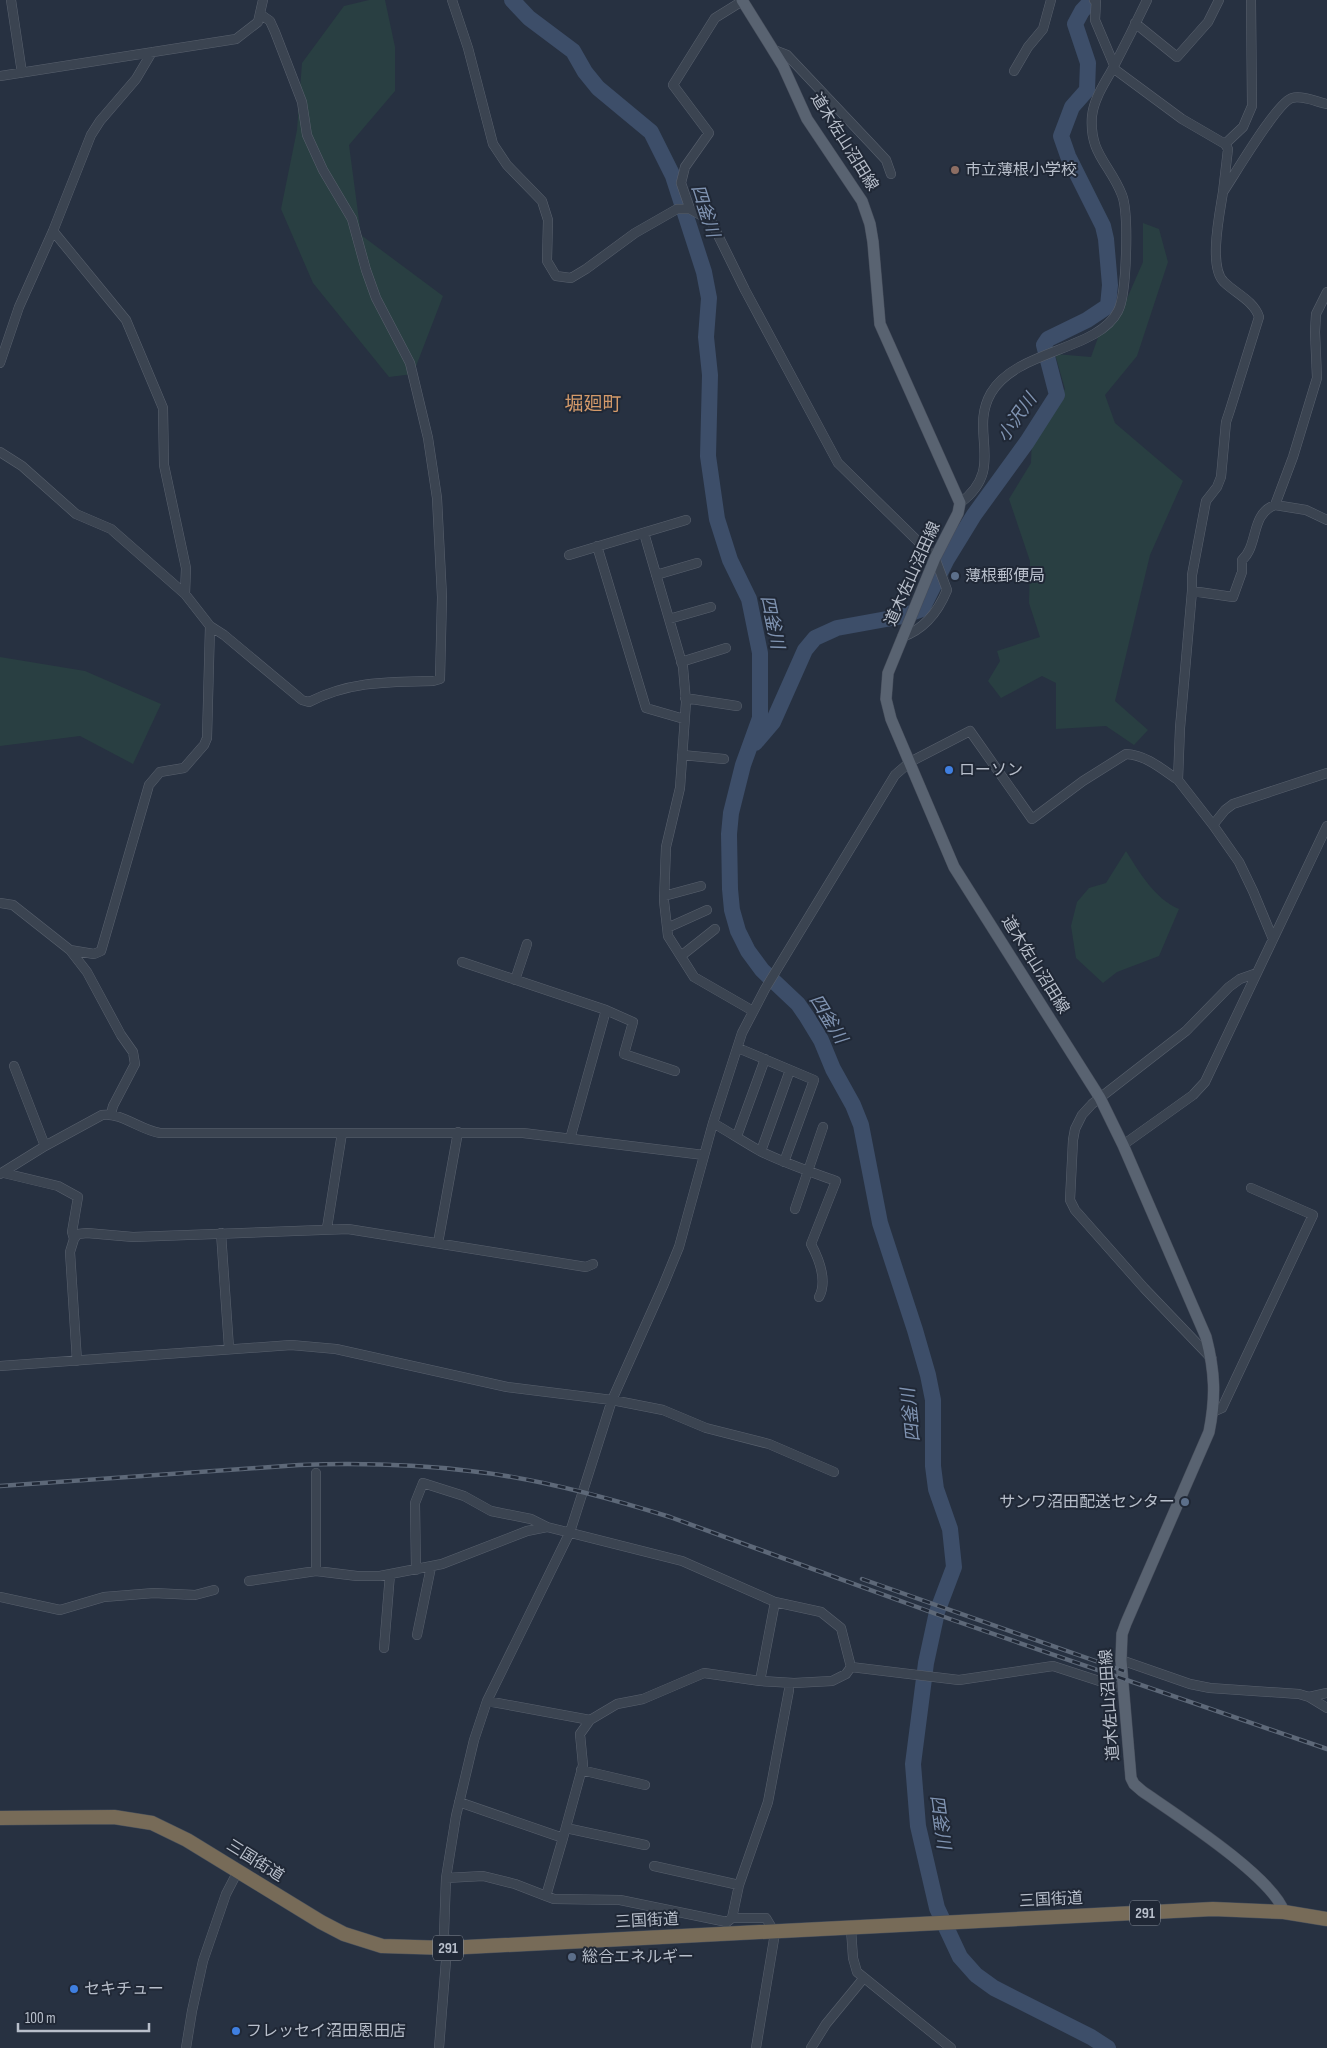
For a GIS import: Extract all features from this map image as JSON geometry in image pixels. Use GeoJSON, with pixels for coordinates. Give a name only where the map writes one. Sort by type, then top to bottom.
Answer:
{"type":"FeatureCollection","features":[{"type":"Feature","properties":{"kind":"highway","name":"三国街道"},"geometry":{"type":"LineString","coordinates":[[0,1818],[99,1816],[140,1820],[164,1828],[187,1840],[332,1929],[370,1943],[400,1948],[447,1948],[851,1929],[1213,1909],[1284,1912],[1327,1919]]}},
{"type":"Feature","properties":{"kind":"main road","name":"道木佐山沼田線"},"geometry":{"type":"LineString","coordinates":[[743,0],[774,50],[807,120],[862,201],[870,224],[873,242],[880,324],[960,503],[958,513],[935,560],[888,673],[886,699],[891,718],[954,867],[1100,1098],[1123,1145],[1206,1337],[1212,1359],[1215,1383],[1213,1412],[1209,1432],[1122,1634],[1124,1689],[1132,1778],[1134,1784],[1142,1791],[1195,1827],[1273,1892],[1282,1904],[1284,1912]]}},
{"type":"Feature","properties":{"kind":"street"},"geometry":{"type":"LineString","coordinates":[[11,0],[22,72]]}},
{"type":"Feature","properties":{"kind":"street"},"geometry":{"type":"LineString","coordinates":[[0,76],[236,39],[258,22],[264,0]]}},
{"type":"Feature","properties":{"kind":"street"},"geometry":{"type":"LineString","coordinates":[[452,0],[468,48],[493,144],[507,165],[542,201],[548,220],[547,261],[556,276],[571,278],[635,233],[677,209],[690,209],[711,221],[744,290],[838,464],[935,560],[947,590],[941,606],[914,633],[902,637]]}},
{"type":"Feature","properties":{"kind":"street"},"geometry":{"type":"LineString","coordinates":[[690,209],[681,183],[685,167],[710,133],[673,85],[715,18],[743,0]]}},
{"type":"Feature","properties":{"kind":"street"},"geometry":{"type":"LineString","coordinates":[[1014,71],[1028,47],[1042,29],[1051,0]]}},
{"type":"Feature","properties":{"kind":"street"},"geometry":{"type":"LineString","coordinates":[[1094,0],[1096,2],[1095,20],[1114,66],[1182,119],[1225,144],[1228,149],[1216,245],[1218,274],[1224,283],[1254,307],[1259,317],[1226,422],[1221,477],[1217,487],[1206,501],[1192,576],[1180,728],[1178,780]]}},
{"type":"Feature","properties":{"kind":"street"},"geometry":{"type":"LineString","coordinates":[[960,503],[971,494],[984,470],[986,460],[984,412],[986,402],[996,386],[1014,369],[1092,335],[1106,326],[1120,309],[1127,240],[1124,202],[1121,193],[1100,159],[1094,144],[1092,114],[1096,101],[1147,0]]}},
{"type":"Feature","properties":{"kind":"street"},"geometry":{"type":"LineString","coordinates":[[1135,23],[1177,57],[1208,22],[1220,0]]}},
{"type":"Feature","properties":{"kind":"street"},"geometry":{"type":"LineString","coordinates":[[1225,144],[1243,127],[1252,106],[1251,0]]}},
{"type":"Feature","properties":{"kind":"street"},"geometry":{"type":"LineString","coordinates":[[0,452],[22,466],[76,514],[111,529],[185,594],[210,626],[224,635],[302,700],[309,702],[326,693],[365,683],[433,681],[440,678],[442,588],[437,498],[428,438],[410,363],[376,298],[352,219],[323,170],[307,135],[302,102],[275,32],[270,21],[260,14]]}},
{"type":"Feature","properties":{"kind":"street"},"geometry":{"type":"LineString","coordinates":[[774,50],[787,55],[873,146],[886,160],[891,174]]}},
{"type":"Feature","properties":{"kind":"street"},"geometry":{"type":"LineString","coordinates":[[0,363],[19,307],[53,232],[91,135],[100,120],[136,79],[152,52]]}},
{"type":"Feature","properties":{"kind":"street"},"geometry":{"type":"LineString","coordinates":[[1222,192],[1247,152],[1286,101],[1296,97],[1327,104]]}},
{"type":"Feature","properties":{"kind":"street"},"geometry":{"type":"LineString","coordinates":[[53,232],[126,320],[163,408],[164,465],[186,568],[185,594]]}},
{"type":"Feature","properties":{"kind":"street"},"geometry":{"type":"LineString","coordinates":[[1275,505],[1293,457],[1317,378],[1316,314],[1327,292]]}},
{"type":"Feature","properties":{"kind":"street"},"geometry":{"type":"LineString","coordinates":[[1192,591],[1233,597],[1242,572],[1242,560],[1249,554],[1257,520],[1266,509],[1275,505],[1306,510],[1327,520]]}},
{"type":"Feature","properties":{"kind":"street"},"geometry":{"type":"LineString","coordinates":[[568,555],[686,520]]}},
{"type":"Feature","properties":{"kind":"street"},"geometry":{"type":"LineString","coordinates":[[644,533],[681,662],[685,698],[680,788],[666,847],[664,896],[668,936],[694,977],[753,1011]]}},
{"type":"Feature","properties":{"kind":"street"},"geometry":{"type":"LineString","coordinates":[[597,546],[646,708],[684,720]]}},
{"type":"Feature","properties":{"kind":"street"},"geometry":{"type":"LineString","coordinates":[[656,575],[696,563]]}},
{"type":"Feature","properties":{"kind":"street"},"geometry":{"type":"LineString","coordinates":[[669,619],[711,607]]}},
{"type":"Feature","properties":{"kind":"street"},"geometry":{"type":"LineString","coordinates":[[70,950],[94,954],[101,951],[148,785],[160,772],[184,768],[206,742],[209,726],[210,626]]}},
{"type":"Feature","properties":{"kind":"street"},"geometry":{"type":"LineString","coordinates":[[681,662],[726,648]]}},
{"type":"Feature","properties":{"kind":"street"},"geometry":{"type":"LineString","coordinates":[[685,698],[737,706]]}},
{"type":"Feature","properties":{"kind":"street"},"geometry":{"type":"LineString","coordinates":[[440,2048],[447,1948],[444,1934],[446,1878],[459,1802],[474,1740],[487,1701],[570,1532],[612,1400],[664,1286],[679,1247],[713,1123],[742,1033],[765,988],[895,775],[910,762],[970,731],[1032,820],[1083,781],[1126,754],[1134,754],[1151,761],[1178,780],[1213,825],[1245,874],[1273,939]]}},
{"type":"Feature","properties":{"kind":"street"},"geometry":{"type":"LineString","coordinates":[[682,755],[724,760]]}},
{"type":"Feature","properties":{"kind":"street"},"geometry":{"type":"LineString","coordinates":[[1213,825],[1225,810],[1233,804],[1327,773]]}},
{"type":"Feature","properties":{"kind":"street"},"geometry":{"type":"LineString","coordinates":[[1123,1145],[1193,1095],[1205,1082],[1327,826]]}},
{"type":"Feature","properties":{"kind":"street"},"geometry":{"type":"LineString","coordinates":[[664,896],[701,886]]}},
{"type":"Feature","properties":{"kind":"street"},"geometry":{"type":"LineString","coordinates":[[0,904],[14,905],[70,950],[87,972],[135,1057],[135,1064],[113,1106],[111,1114]]}},
{"type":"Feature","properties":{"kind":"street"},"geometry":{"type":"LineString","coordinates":[[667,928],[707,910]]}},
{"type":"Feature","properties":{"kind":"street"},"geometry":{"type":"LineString","coordinates":[[682,956],[715,929]]}},
{"type":"Feature","properties":{"kind":"street"},"geometry":{"type":"LineString","coordinates":[[515,980],[527,944]]}},
{"type":"Feature","properties":{"kind":"street"},"geometry":{"type":"LineString","coordinates":[[462,962],[606,1010],[633,1022],[624,1054],[675,1071]]}},
{"type":"Feature","properties":{"kind":"street"},"geometry":{"type":"LineString","coordinates":[[1212,1359],[1144,1288],[1075,1210],[1070,1200],[1075,1129],[1082,1115],[1100,1098],[1186,1031],[1229,986],[1240,978],[1257,973]]}},
{"type":"Feature","properties":{"kind":"street"},"geometry":{"type":"LineString","coordinates":[[570,1139],[606,1010]]}},
{"type":"Feature","properties":{"kind":"street"},"geometry":{"type":"LineString","coordinates":[[738,1048],[814,1080],[784,1162]]}},
{"type":"Feature","properties":{"kind":"street"},"geometry":{"type":"LineString","coordinates":[[737,1136],[765,1059]]}},
{"type":"Feature","properties":{"kind":"street"},"geometry":{"type":"LineString","coordinates":[[14,1066],[45,1146]]}},
{"type":"Feature","properties":{"kind":"street"},"geometry":{"type":"LineString","coordinates":[[761,1151],[790,1070]]}},
{"type":"Feature","properties":{"kind":"street"},"geometry":{"type":"LineString","coordinates":[[2,1173],[45,1146],[102,1115],[111,1114],[148,1131],[160,1133],[523,1133],[704,1156]]}},
{"type":"Feature","properties":{"kind":"street"},"geometry":{"type":"LineString","coordinates":[[713,1123],[784,1162],[836,1181],[810,1244],[820,1261],[823,1290],[819,1297]]}},
{"type":"Feature","properties":{"kind":"street"},"geometry":{"type":"LineString","coordinates":[[795,1208],[823,1127]]}},
{"type":"Feature","properties":{"kind":"street"},"geometry":{"type":"LineString","coordinates":[[328,1228],[342,1132]]}},
{"type":"Feature","properties":{"kind":"street"},"geometry":{"type":"LineString","coordinates":[[438,1243],[458,1132]]}},
{"type":"Feature","properties":{"kind":"street"},"geometry":{"type":"LineString","coordinates":[[2,1173],[58,1186],[78,1197],[72,1232],[74,1239]]}},
{"type":"Feature","properties":{"kind":"street"},"geometry":{"type":"LineString","coordinates":[[1213,1412],[1222,1408],[1313,1216],[1252,1188]]}},
{"type":"Feature","properties":{"kind":"street"},"geometry":{"type":"LineString","coordinates":[[77,1361],[70,1252],[74,1239],[78,1234],[133,1237],[328,1228],[363,1230],[586,1267],[593,1264]]}},
{"type":"Feature","properties":{"kind":"street"},"geometry":{"type":"LineString","coordinates":[[221,1233],[229,1348]]}},
{"type":"Feature","properties":{"kind":"street"},"geometry":{"type":"LineString","coordinates":[[0,1366],[229,1348],[291,1345],[336,1349],[507,1387],[612,1400],[663,1410],[706,1428],[769,1444],[834,1472]]}},
{"type":"Feature","properties":{"kind":"street"},"geometry":{"type":"LineString","coordinates":[[316,1473],[316,1571]]}},
{"type":"Feature","properties":{"kind":"street"},"geometry":{"type":"LineString","coordinates":[[416,1570],[415,1503],[422,1483],[464,1496],[491,1511],[531,1519],[547,1527],[682,1561],[775,1602],[821,1612],[841,1628],[851,1667],[846,1674],[832,1681],[794,1683],[760,1681],[704,1672],[643,1699],[617,1704],[590,1720],[580,1734],[582,1770],[546,1896]]}},
{"type":"Feature","properties":{"kind":"street"},"geometry":{"type":"LineString","coordinates":[[249,1581],[316,1571],[357,1576],[380,1576],[416,1570],[442,1564],[527,1531],[547,1527]]}},
{"type":"Feature","properties":{"kind":"street"},"geometry":{"type":"LineString","coordinates":[[417,1635],[431,1567]]}},
{"type":"Feature","properties":{"kind":"street"},"geometry":{"type":"LineString","coordinates":[[384,1648],[390,1574]]}},
{"type":"Feature","properties":{"kind":"street"},"geometry":{"type":"LineString","coordinates":[[0,1597],[60,1610],[104,1597],[154,1593],[195,1594],[214,1590]]}},
{"type":"Feature","properties":{"kind":"street"},"geometry":{"type":"LineString","coordinates":[[760,1681],[775,1602]]}},
{"type":"Feature","properties":{"kind":"street"},"geometry":{"type":"LineString","coordinates":[[1122,1660],[1190,1684],[1210,1688],[1282,1692],[1309,1697],[1327,1708]]}},
{"type":"Feature","properties":{"kind":"street"},"geometry":{"type":"LineString","coordinates":[[851,1667],[958,1680],[1053,1666],[1124,1689]]}},
{"type":"Feature","properties":{"kind":"street"},"geometry":{"type":"LineString","coordinates":[[732,1918],[739,1885],[768,1802],[789,1690]]}},
{"type":"Feature","properties":{"kind":"street"},"geometry":{"type":"LineString","coordinates":[[1309,1697],[1327,1693]]}},
{"type":"Feature","properties":{"kind":"street"},"geometry":{"type":"LineString","coordinates":[[487,1701],[590,1720]]}},
{"type":"Feature","properties":{"kind":"street"},"geometry":{"type":"LineString","coordinates":[[582,1770],[645,1785]]}},
{"type":"Feature","properties":{"kind":"street"},"geometry":{"type":"LineString","coordinates":[[459,1802],[563,1838]]}},
{"type":"Feature","properties":{"kind":"street"},"geometry":{"type":"LineString","coordinates":[[566,1828],[645,1846]]}},
{"type":"Feature","properties":{"kind":"street"},"geometry":{"type":"LineString","coordinates":[[654,1866],[739,1885]]}},
{"type":"Feature","properties":{"kind":"street"},"geometry":{"type":"LineString","coordinates":[[186,2048],[203,1961],[226,1894],[238,1871]]}},
{"type":"Feature","properties":{"kind":"street"},"geometry":{"type":"LineString","coordinates":[[446,1878],[483,1876],[516,1884],[554,1899],[620,1900],[727,1922],[732,1918],[766,1918],[775,1932],[756,2048]]}},
{"type":"Feature","properties":{"kind":"street"},"geometry":{"type":"LineString","coordinates":[[851,1929],[853,1958],[857,1972],[863,1979],[880,1990],[951,2048]]}},
{"type":"Feature","properties":{"kind":"street"},"geometry":{"type":"LineString","coordinates":[[811,2048],[826,2024],[863,1979]]}},
{"type":"Feature","properties":{"kind":"green space"},"geometry":{"type":"Polygon","coordinates":[[[369,0],[385,0],[395,47],[395,91],[349,145],[361,235],[443,296],[413,374],[389,377],[313,283],[281,209],[297,130],[302,63],[344,6],[369,0]]]}},
{"type":"Feature","properties":{"kind":"green space"},"geometry":{"type":"Polygon","coordinates":[[[1143,223],[1159,229],[1168,262],[1137,356],[1105,395],[1115,423],[1183,481],[1150,555],[1115,701],[1148,730],[1134,745],[1106,726],[1056,729],[1056,683],[1042,676],[1001,698],[988,681],[1000,661],[997,651],[1040,637],[1029,603],[1030,561],[1009,499],[1031,463],[1032,432],[1065,389],[1055,354],[1091,357],[1100,332],[1125,303],[1143,262],[1143,223]]]}},
{"type":"Feature","properties":{"kind":"green space"},"geometry":{"type":"Polygon","coordinates":[[[0,657],[85,671],[161,704],[133,764],[80,736],[0,746],[0,657]]]}},
{"type":"Feature","properties":{"kind":"green space"},"geometry":{"type":"Polygon","coordinates":[[[1126,851],[1155,892],[1162,899],[1179,909],[1159,956],[1117,972],[1103,983],[1076,958],[1071,926],[1077,902],[1089,888],[1106,883],[1126,851]]]}},
{"type":"Feature","properties":{"kind":"waterway","name":"四釜川"},"geometry":{"type":"LineString","coordinates":[[512,0],[529,18],[573,51],[585,72],[598,88],[651,132],[673,176],[704,272],[709,298],[706,337],[710,375],[708,456],[717,519],[730,560],[749,599],[760,653],[760,718],[743,765],[731,813],[729,834],[732,910],[738,931],[748,951],[762,970],[798,1004],[807,1017],[821,1040],[833,1069],[853,1105],[861,1125],[880,1223],[915,1330],[933,1400],[933,1466],[936,1489],[950,1529],[954,1567],[937,1612],[926,1663],[913,1764],[918,1826],[937,1908],[960,1957],[976,1975],[994,1988],[1091,2037],[1108,2048]]}},
{"type":"Feature","properties":{"kind":"waterway","name":"小沢川"},"geometry":{"type":"LineString","coordinates":[[755,743],[773,722],[805,650],[815,638],[837,628],[903,616],[922,609],[947,559],[974,515],[1027,442],[1057,395],[1044,345],[1048,339],[1087,320],[1108,306],[1110,285],[1103,226],[1068,156],[1061,136],[1072,107],[1087,90],[1088,63],[1075,24],[1082,11],[1092,0]]}},
{"type":"Feature","properties":{"kind":"railway"},"geometry":{"type":"LineString","coordinates":[[0,1486],[320,1464],[427,1467],[521,1478],[621,1502],[670,1517],[950,1619],[1327,1749]]}},
{"type":"Feature","properties":{"kind":"railway"},"geometry":{"type":"LineString","coordinates":[[862,1579],[1124,1671]]}},
{"type":"Feature","properties":{"kind":"place","name":"市立薄根小学校"},"geometry":{"type":"Point","coordinates":[955,170]}},
{"type":"Feature","properties":{"kind":"place","name":"薄根郵便局"},"geometry":{"type":"Point","coordinates":[955,576]}},
{"type":"Feature","properties":{"kind":"place","name":"ローソン"},"geometry":{"type":"Point","coordinates":[949,770]}},
{"type":"Feature","properties":{"kind":"place","name":"サンワ沼田配送センター"},"geometry":{"type":"Point","coordinates":[1185,1502]}},
{"type":"Feature","properties":{"kind":"place","name":"総合エネルギー"},"geometry":{"type":"Point","coordinates":[572,1957]}},
{"type":"Feature","properties":{"kind":"place","name":"セキチュー"},"geometry":{"type":"Point","coordinates":[74,1989]}},
{"type":"Feature","properties":{"kind":"place","name":"フレッセイ沼田恩田店"},"geometry":{"type":"Point","coordinates":[236,2031]}},
{"type":"Feature","properties":{"kind":"district","name":"堀廻町"},"geometry":{"type":"Point","coordinates":[593,404]}}]}
